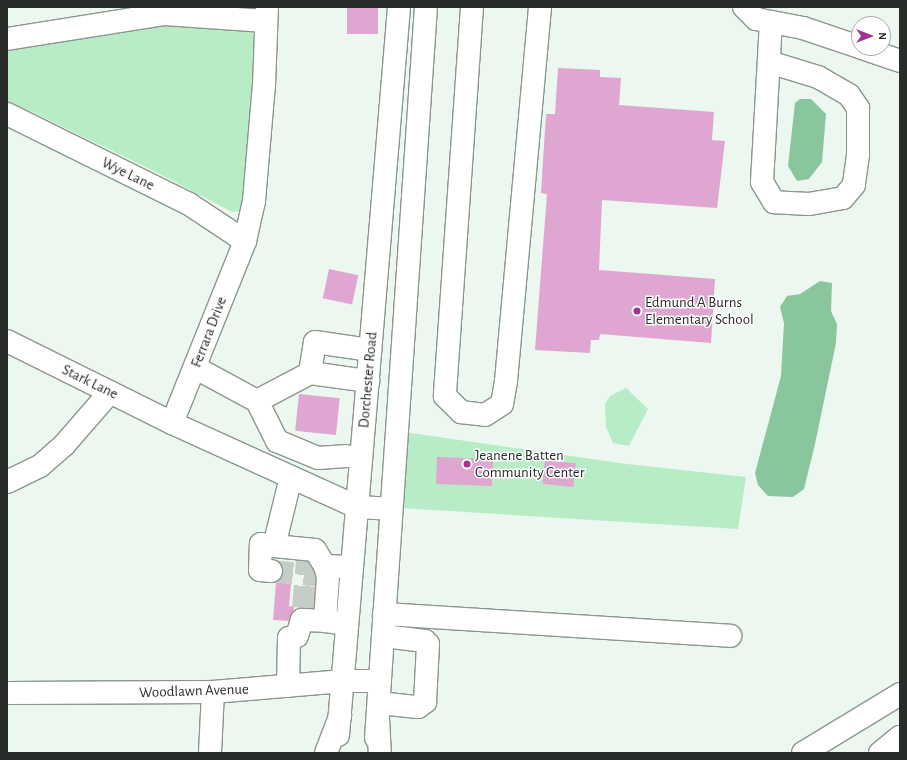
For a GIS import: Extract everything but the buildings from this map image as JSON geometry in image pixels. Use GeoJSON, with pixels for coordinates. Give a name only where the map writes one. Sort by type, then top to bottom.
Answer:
{"type":"FeatureCollection","features":[{"type":"Feature","properties":{"kind":"main road","name":"Dorchester Road"},"geometry":{"type":"LineString","coordinates":[[335,753],[344,681],[352,567],[399,7]]}},
{"type":"Feature","properties":{"kind":"main road","name":"Dorchester Road"},"geometry":{"type":"LineString","coordinates":[[374,753],[426,7]]}},
{"type":"Feature","properties":{"kind":"main road"},"geometry":{"type":"LineString","coordinates":[[472,7],[445,396],[461,412],[485,415],[502,404],[506,381],[540,7]]}},
{"type":"Feature","properties":{"kind":"main road"},"geometry":{"type":"LineString","coordinates":[[744,7],[756,19],[802,28],[851,44]]}},
{"type":"Feature","properties":{"kind":"main road"},"geometry":{"type":"LineString","coordinates":[[7,39],[165,14],[266,14]]}},
{"type":"Feature","properties":{"kind":"main road","name":"Ferrara Drive"},"geometry":{"type":"LineString","coordinates":[[172,423],[196,368],[245,241],[254,201],[264,85],[266,14]]}},
{"type":"Feature","properties":{"kind":"main road"},"geometry":{"type":"LineString","coordinates":[[769,62],[818,77],[849,95],[858,108],[858,155],[854,185],[843,198],[809,204],[774,202],[762,182],[771,22]]}},
{"type":"Feature","properties":{"kind":"main road"},"geometry":{"type":"LineString","coordinates":[[885,56],[900,61]]}},
{"type":"Feature","properties":{"kind":"main road","name":"Wye Lane"},"geometry":{"type":"LineString","coordinates":[[7,114],[189,204],[245,241]]}},
{"type":"Feature","properties":{"kind":"main road","name":"Stark Lane"},"geometry":{"type":"LineString","coordinates":[[7,341],[172,423]]}},
{"type":"Feature","properties":{"kind":"main road"},"geometry":{"type":"LineString","coordinates":[[310,373],[315,342],[370,350]]}},
{"type":"Feature","properties":{"kind":"main road"},"geometry":{"type":"LineString","coordinates":[[196,368],[257,402],[277,441],[318,458],[347,456]]}},
{"type":"Feature","properties":{"kind":"main road"},"geometry":{"type":"LineString","coordinates":[[257,402],[310,373],[368,381]]}},
{"type":"Feature","properties":{"kind":"main road"},"geometry":{"type":"LineString","coordinates":[[7,482],[40,466],[64,445],[110,392]]}},
{"type":"Feature","properties":{"kind":"main road"},"geometry":{"type":"LineString","coordinates":[[172,423],[357,507],[390,509]]}},
{"type":"Feature","properties":{"kind":"main road"},"geometry":{"type":"LineString","coordinates":[[267,466],[277,441]]}},
{"type":"Feature","properties":{"kind":"main road"},"geometry":{"type":"LineString","coordinates":[[317,489],[318,458]]}},
{"type":"Feature","properties":{"kind":"main road"},"geometry":{"type":"LineString","coordinates":[[274,546],[291,477]]}},
{"type":"Feature","properties":{"kind":"main road"},"geometry":{"type":"LineString","coordinates":[[271,571],[260,570],[262,544],[274,546],[318,565],[352,567]]}},
{"type":"Feature","properties":{"kind":"main road"},"geometry":{"type":"LineString","coordinates":[[318,565],[325,622]]}},
{"type":"Feature","properties":{"kind":"main road"},"geometry":{"type":"LineString","coordinates":[[288,686],[289,638],[297,636],[302,614],[325,622],[348,624]]}},
{"type":"Feature","properties":{"kind":"main road"},"geometry":{"type":"LineString","coordinates":[[384,614],[730,636]]}},
{"type":"Feature","properties":{"kind":"main road"},"geometry":{"type":"LineString","coordinates":[[380,753],[378,711],[418,707],[425,702],[428,644],[425,641],[383,636]]}},
{"type":"Feature","properties":{"kind":"main road","name":"Woodlawn Avenue"},"geometry":{"type":"LineString","coordinates":[[7,693],[212,692],[344,681],[380,681]]}},
{"type":"Feature","properties":{"kind":"main road"},"geometry":{"type":"LineString","coordinates":[[210,753],[212,692]]}},
{"type":"Feature","properties":{"kind":"main road"},"geometry":{"type":"LineString","coordinates":[[803,753],[900,694]]}},
{"type":"Feature","properties":{"kind":"main road"},"geometry":{"type":"LineString","coordinates":[[326,753],[340,716]]}},
{"type":"Feature","properties":{"kind":"main road"},"geometry":{"type":"LineString","coordinates":[[880,753],[900,737]]}},
{"type":"Feature","properties":{"kind":"shaded area"},"geometry":{"type":"Polygon","coordinates":[[[167,20],[246,25],[254,35],[258,48],[243,211],[232,212],[156,172],[30,111],[7,103],[7,48],[167,20]]]}},
{"type":"Feature","properties":{"kind":"shaded area"},"geometry":{"type":"Polygon","coordinates":[[[800,99],[811,99],[826,114],[822,162],[809,179],[797,181],[788,166],[795,103],[800,99]]]}},
{"type":"Feature","properties":{"kind":"shaded area"},"geometry":{"type":"Polygon","coordinates":[[[820,281],[832,283],[831,311],[837,324],[836,343],[815,444],[804,489],[793,497],[768,496],[758,485],[755,473],[781,376],[784,323],[780,307],[787,296],[800,294],[820,281]]]}},
{"type":"Feature","properties":{"kind":"shaded area"},"geometry":{"type":"Polygon","coordinates":[[[626,388],[648,409],[629,446],[613,443],[606,427],[605,404],[610,396],[626,388]]]}},
{"type":"Feature","properties":{"kind":"shaded area"},"geometry":{"type":"Polygon","coordinates":[[[404,432],[627,464],[746,477],[738,529],[401,508],[404,432]]]}},
{"type":"Feature","properties":{"kind":"tunnel"},"geometry":{"type":"LineString","coordinates":[[303,608],[307,560]]}},
{"type":"Feature","properties":{"kind":"tunnel"},"geometry":{"type":"LineString","coordinates":[[271,571],[322,576]]}},
{"type":"Feature","properties":{"kind":"place","name":"Edmund A Burns Elementary School"},"geometry":{"type":"Point","coordinates":[637,311]}},
{"type":"Feature","properties":{"kind":"place","name":"Jeanene Batten Community Center"},"geometry":{"type":"Point","coordinates":[467,464]}}]}
